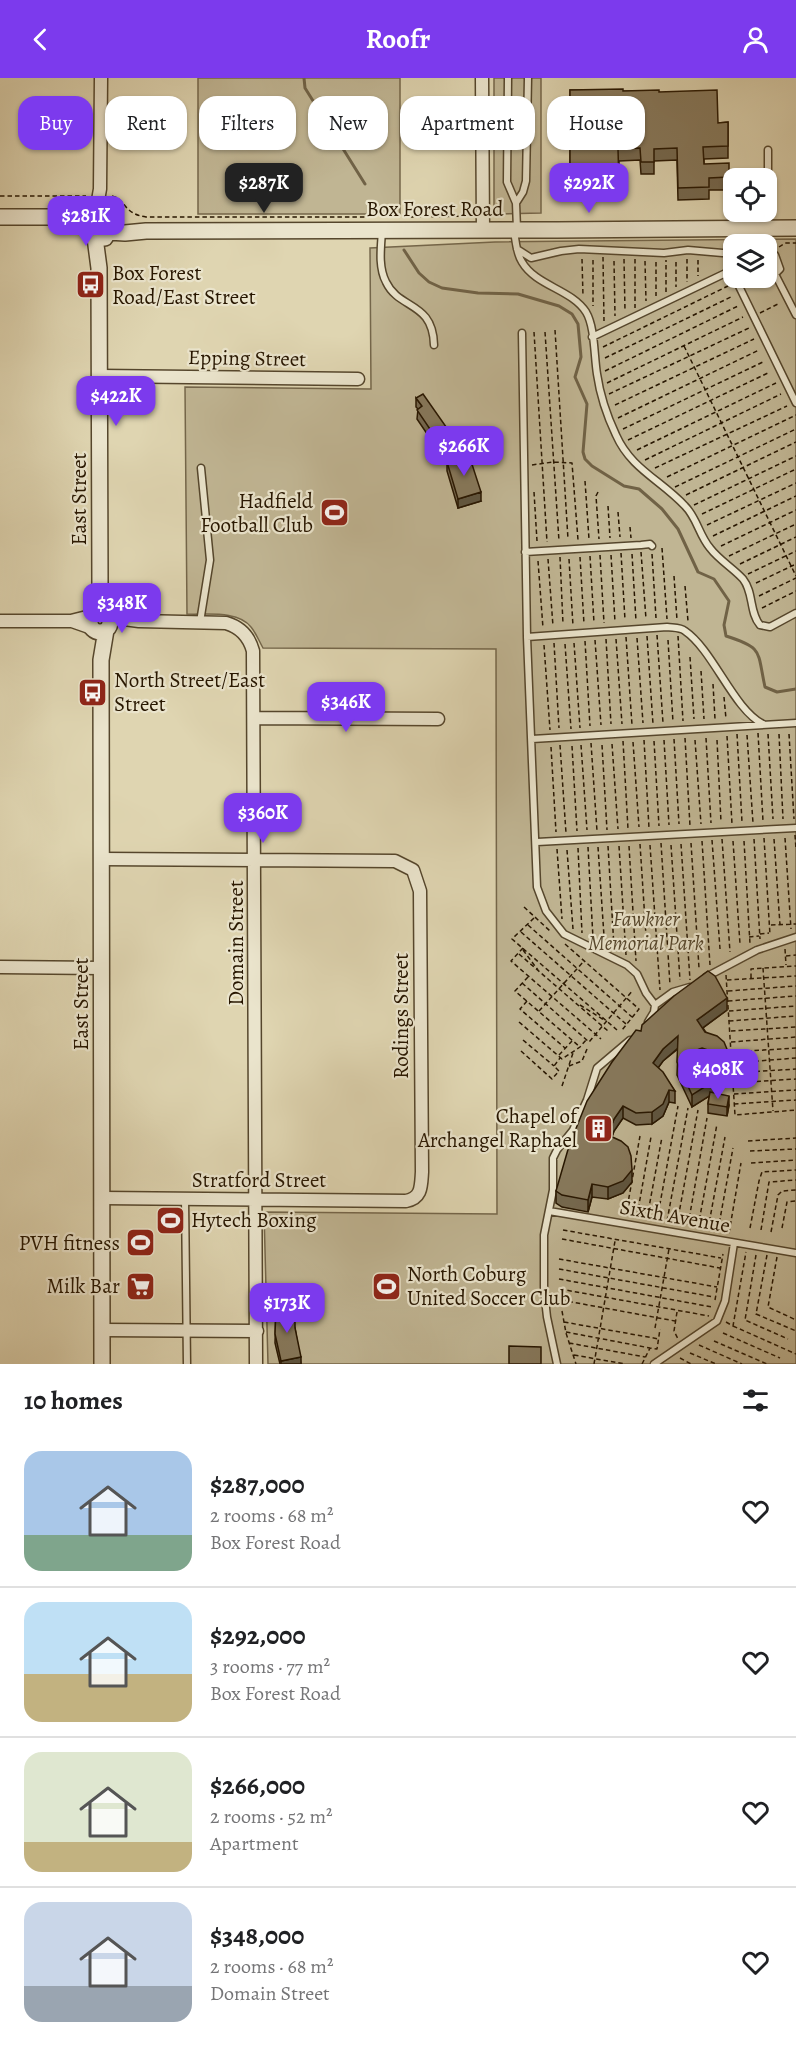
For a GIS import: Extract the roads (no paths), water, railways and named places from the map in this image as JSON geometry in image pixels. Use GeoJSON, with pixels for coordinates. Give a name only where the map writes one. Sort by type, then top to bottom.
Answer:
{"type":"FeatureCollection","features":[{"type":"Feature","properties":{"kind":"street"},"geometry":{"type":"LineString","coordinates":[[100,78],[102,224]]}},
{"type":"Feature","properties":{"kind":"street"},"geometry":{"type":"LineString","coordinates":[[482,78],[483,224]]}},
{"type":"Feature","properties":{"kind":"street","name":"Box Forest Road"},"geometry":{"type":"LineString","coordinates":[[0,218],[62,218],[146,231],[381,224],[483,224],[515,230],[796,228]]}},
{"type":"Feature","properties":{"kind":"street","name":"East Street"},"geometry":{"type":"LineString","coordinates":[[102,224],[99,268],[103,1364]]}},
{"type":"Feature","properties":{"kind":"street","name":"Epping Street"},"geometry":{"type":"LineString","coordinates":[[100,376],[358,379]]}},
{"type":"Feature","properties":{"kind":"street","name":"Domain Street"},"geometry":{"type":"LineString","coordinates":[[0,621],[219,622],[239,628],[249,639],[254,661],[256,1364]]}},
{"type":"Feature","properties":{"kind":"street"},"geometry":{"type":"LineString","coordinates":[[254,718],[438,719]]}},
{"type":"Feature","properties":{"kind":"street"},"geometry":{"type":"LineString","coordinates":[[101,859],[255,859]]}},
{"type":"Feature","properties":{"kind":"street","name":"Rodings Street"},"geometry":{"type":"LineString","coordinates":[[255,859],[395,861],[413,870],[418,880],[420,891],[422,1172],[421,1190],[416,1198]]}},
{"type":"Feature","properties":{"kind":"street"},"geometry":{"type":"LineString","coordinates":[[0,967],[102,968]]}},
{"type":"Feature","properties":{"kind":"street","name":"Stratford Street"},"geometry":{"type":"LineString","coordinates":[[103,1198],[406,1201],[416,1198]]}},
{"type":"Feature","properties":{"kind":"street"},"geometry":{"type":"LineString","coordinates":[[103,1330],[256,1331]]}},
{"type":"Feature","properties":{"kind":"lane"},"geometry":{"type":"LineString","coordinates":[[508,78],[508,96]]}},
{"type":"Feature","properties":{"kind":"lane"},"geometry":{"type":"LineString","coordinates":[[528,78],[528,96]]}},
{"type":"Feature","properties":{"kind":"lane"},"geometry":{"type":"LineString","coordinates":[[507,150],[507,182],[516,203],[515,230],[517,249],[522,262],[531,273],[561,291],[583,309],[590,320],[602,398],[610,422],[627,455],[687,508],[704,540],[741,577],[748,588],[758,624],[767,628],[796,613]]}},
{"type":"Feature","properties":{"kind":"lane"},"geometry":{"type":"LineString","coordinates":[[516,203],[523,192],[526,181],[527,150]]}},
{"type":"Feature","properties":{"kind":"lane"},"geometry":{"type":"LineString","coordinates":[[764,234],[768,150]]}},
{"type":"Feature","properties":{"kind":"lane"},"geometry":{"type":"LineString","coordinates":[[381,224],[381,256],[385,280],[394,294],[413,305],[429,321],[434,345]]}},
{"type":"Feature","properties":{"kind":"lane"},"geometry":{"type":"LineString","coordinates":[[517,249],[531,258],[561,250],[582,249],[634,252],[698,250],[723,253]]}},
{"type":"Feature","properties":{"kind":"lane"},"geometry":{"type":"LineString","coordinates":[[777,259],[780,265],[777,273]]}},
{"type":"Feature","properties":{"kind":"lane"},"geometry":{"type":"LineString","coordinates":[[592,337],[723,274]]}},
{"type":"Feature","properties":{"kind":"lane"},"geometry":{"type":"LineString","coordinates":[[777,276],[796,315]]}},
{"type":"Feature","properties":{"kind":"lane"},"geometry":{"type":"LineString","coordinates":[[740,288],[796,402]]}},
{"type":"Feature","properties":{"kind":"lane"},"geometry":{"type":"LineString","coordinates":[[522,333],[527,637],[537,887],[546,911],[564,934],[627,965],[637,974],[645,993],[655,1005]]}},
{"type":"Feature","properties":{"kind":"lane"},"geometry":{"type":"LineString","coordinates":[[200,622],[210,560],[201,468]]}},
{"type":"Feature","properties":{"kind":"lane"},"geometry":{"type":"LineString","coordinates":[[525,552],[650,544],[652,546]]}},
{"type":"Feature","properties":{"kind":"lane"},"geometry":{"type":"LineString","coordinates":[[527,637],[678,628],[688,634],[753,716],[764,723]]}},
{"type":"Feature","properties":{"kind":"lane"},"geometry":{"type":"LineString","coordinates":[[532,739],[764,723],[796,723]]}},
{"type":"Feature","properties":{"kind":"lane"},"geometry":{"type":"LineString","coordinates":[[537,842],[722,832],[742,827],[795,828]]}},
{"type":"Feature","properties":{"kind":"lane"},"geometry":{"type":"LineString","coordinates":[[643,1026],[654,1012],[655,1005],[665,997],[691,987],[750,953],[796,937]]}},
{"type":"Feature","properties":{"kind":"lane"},"geometry":{"type":"LineString","coordinates":[[557,1364],[544,1290],[544,1235],[553,1190],[553,1158],[573,1130],[587,1100],[597,1068],[637,1033]]}},
{"type":"Feature","properties":{"kind":"lane"},"geometry":{"type":"LineString","coordinates":[[185,1199],[187,1364]]}},
{"type":"Feature","properties":{"kind":"lane","name":"Sixth Avenue"},"geometry":{"type":"LineString","coordinates":[[549,1211],[796,1253]]}},
{"type":"Feature","properties":{"kind":"lane"},"geometry":{"type":"LineString","coordinates":[[654,1364],[668,1352],[714,1324],[719,1318],[724,1301],[729,1242]]}},
{"type":"Feature","properties":{"kind":"waterway"},"geometry":{"type":"LineString","coordinates":[[304,78],[305,88],[365,184]]}},
{"type":"Feature","properties":{"kind":"waterway"},"geometry":{"type":"LineString","coordinates":[[404,250],[419,273],[429,282],[442,288],[478,293],[518,294],[559,306],[572,314],[578,324],[581,357],[575,377],[587,404],[583,452],[585,459],[624,486],[639,489],[662,509],[678,529],[698,572],[714,579],[729,601],[724,625],[726,636],[747,644],[757,652],[765,687],[777,692],[796,689]]}},
{"type":"Feature","properties":{"kind":"place","name":"Box Forest Road/East Street"},"geometry":{"type":"Point","coordinates":[91,285]}},
{"type":"Feature","properties":{"kind":"place","name":"Hadfield Football Club"},"geometry":{"type":"Point","coordinates":[334,513]}},
{"type":"Feature","properties":{"kind":"place","name":"North Street/East Street"},"geometry":{"type":"Point","coordinates":[93,692]}},
{"type":"Feature","properties":{"kind":"place","name":"Chapel of Archangel Raphael"},"geometry":{"type":"Point","coordinates":[598,1128]}},
{"type":"Feature","properties":{"kind":"place","name":"Hytech Boxing"},"geometry":{"type":"Point","coordinates":[170,1220]}},
{"type":"Feature","properties":{"kind":"place","name":"PVH fitness"},"geometry":{"type":"Point","coordinates":[141,1243]}},
{"type":"Feature","properties":{"kind":"place","name":"Milk Bar"},"geometry":{"type":"Point","coordinates":[141,1286]}},
{"type":"Feature","properties":{"kind":"place","name":"North Coburg United Soccer Club"},"geometry":{"type":"Point","coordinates":[386,1286]}},
{"type":"Feature","properties":{"kind":"park label","name":"Fawkner Memorial Park"},"geometry":{"type":"Point","coordinates":[646,931]}}]}
